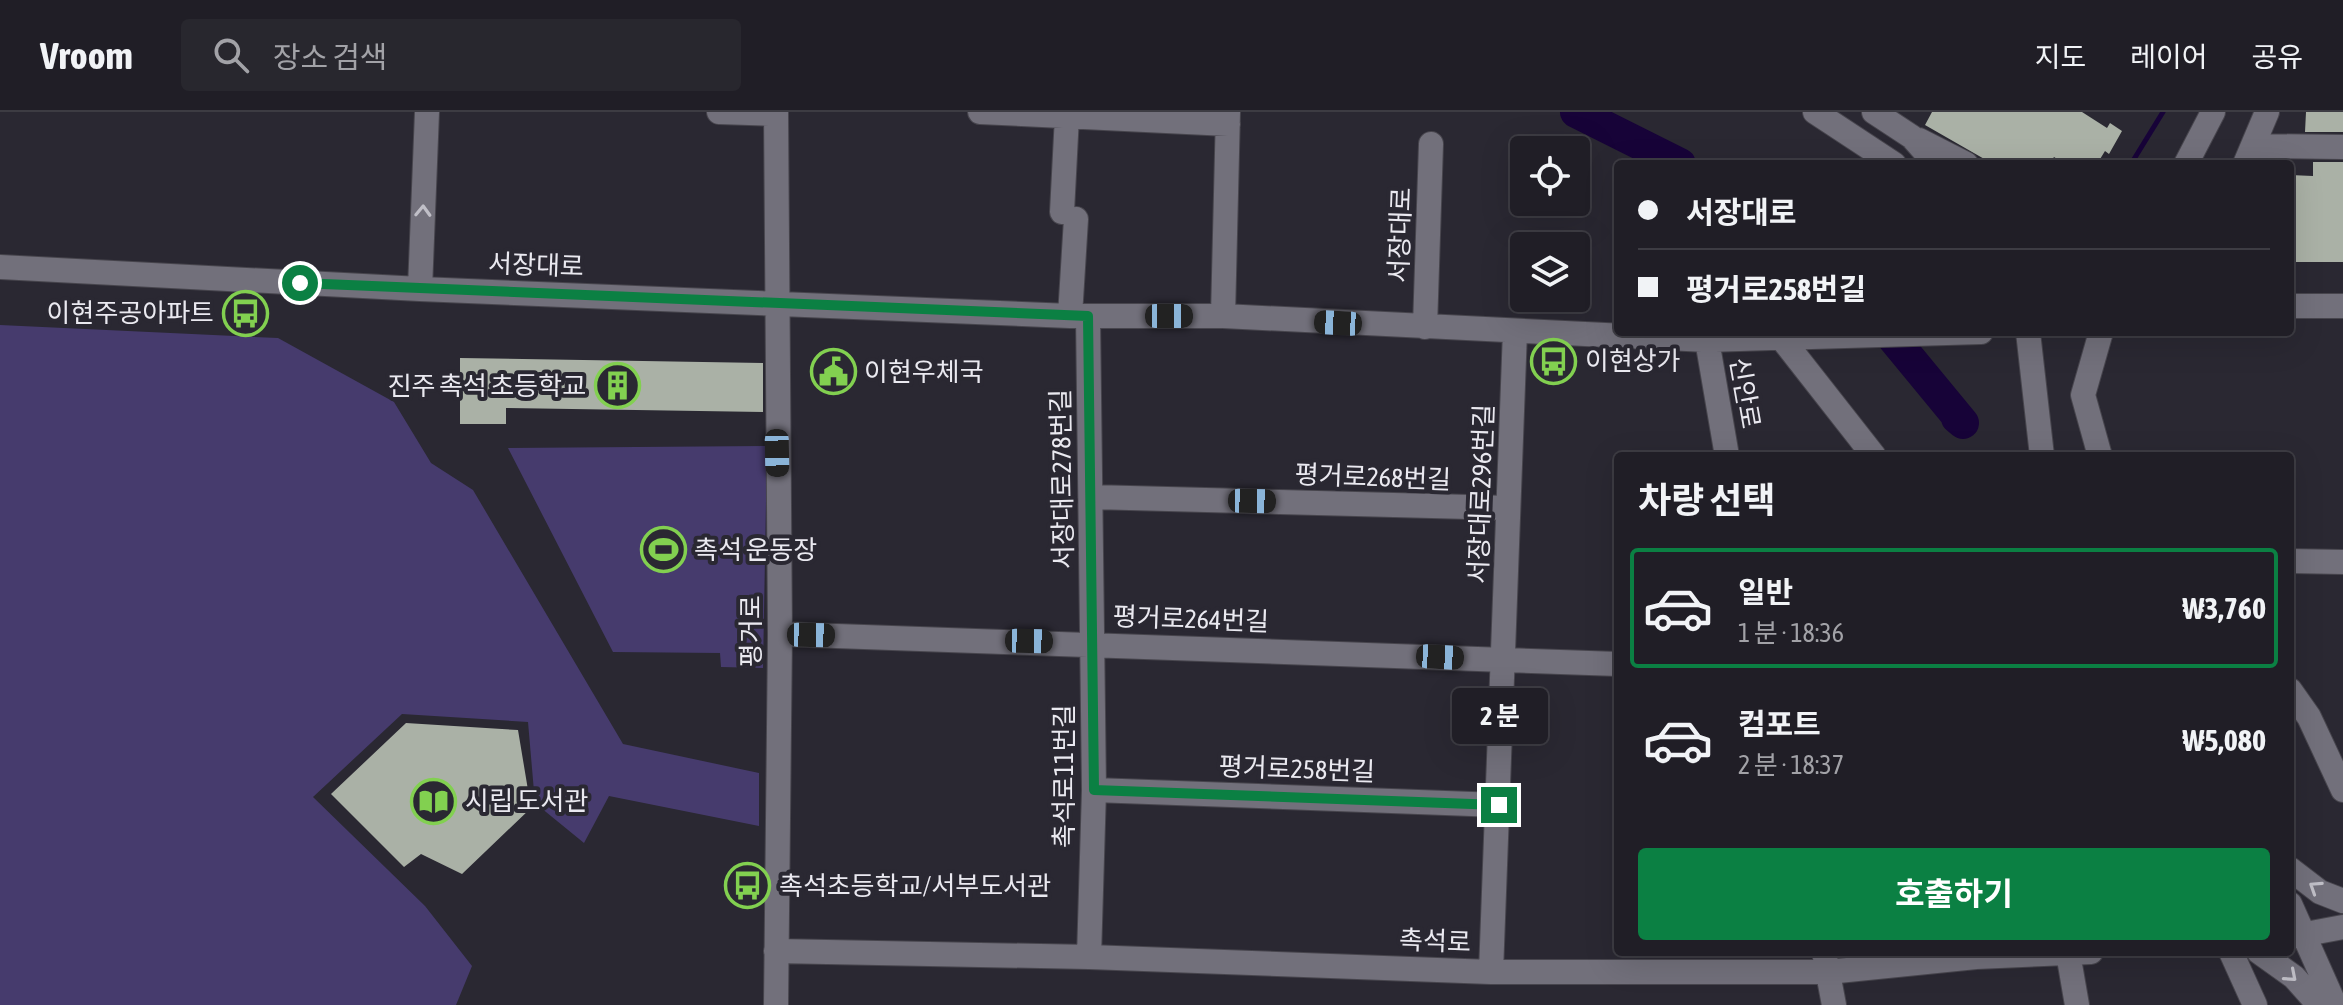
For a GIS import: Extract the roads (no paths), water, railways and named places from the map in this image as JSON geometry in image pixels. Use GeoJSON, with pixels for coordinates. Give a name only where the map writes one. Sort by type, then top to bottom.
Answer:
{"type":"FeatureCollection","features":[{"type":"Feature","properties":{"kind":"street"},"geometry":{"type":"LineString","coordinates":[[420,289],[427,112]]}},
{"type":"Feature","properties":{"kind":"street"},"geometry":{"type":"LineString","coordinates":[[719,112],[776,113]]}},
{"type":"Feature","properties":{"kind":"street"},"geometry":{"type":"LineString","coordinates":[[980,112],[1228,118],[1223,316]]}},
{"type":"Feature","properties":{"kind":"street"},"geometry":{"type":"LineString","coordinates":[[1815,112],[1864,155]]}},
{"type":"Feature","properties":{"kind":"street"},"geometry":{"type":"LineString","coordinates":[[1874,112],[1912,137],[1935,145],[1959,160]]}},
{"type":"Feature","properties":{"kind":"street"},"geometry":{"type":"LineString","coordinates":[[2188,160],[2213,112]]}},
{"type":"Feature","properties":{"kind":"street"},"geometry":{"type":"LineString","coordinates":[[2267,112],[2249,155],[2343,147]]}},
{"type":"Feature","properties":{"kind":"street","name":"평거로"},"geometry":{"type":"LineString","coordinates":[[776,113],[775,302],[780,634],[776,1005]]}},
{"type":"Feature","properties":{"kind":"street"},"geometry":{"type":"LineString","coordinates":[[1067,116],[1069,216],[1079,316]]}},
{"type":"Feature","properties":{"kind":"street"},"geometry":{"type":"LineString","coordinates":[[1912,137],[1932,160]]}},
{"type":"Feature","properties":{"kind":"street","name":"서장대로"},"geometry":{"type":"LineString","coordinates":[[1425,327],[1431,144]]}},
{"type":"Feature","properties":{"kind":"street","name":"서장대로"},"geometry":{"type":"LineString","coordinates":[[0,267],[420,289],[1079,316],[1223,316],[1614,334]]}},
{"type":"Feature","properties":{"kind":"street"},"geometry":{"type":"LineString","coordinates":[[2294,306],[2343,306]]}},
{"type":"Feature","properties":{"kind":"street","name":"서장대로278번길"},"geometry":{"type":"LineString","coordinates":[[1079,316],[1092,497],[1091,642]]}},
{"type":"Feature","properties":{"kind":"street","name":"서장대로296번길"},"geometry":{"type":"LineString","coordinates":[[1491,972],[1515,331]]}},
{"type":"Feature","properties":{"kind":"street","name":"서장대로"},"geometry":{"type":"LineString","coordinates":[[1710,336],[1783,340],[1892,336]]}},
{"type":"Feature","properties":{"kind":"street","name":"신안로"},"geometry":{"type":"LineString","coordinates":[[1710,336],[1726,452]]}},
{"type":"Feature","properties":{"kind":"street"},"geometry":{"type":"LineString","coordinates":[[2028,336],[2042,452]]}},
{"type":"Feature","properties":{"kind":"street"},"geometry":{"type":"LineString","coordinates":[[2099,452],[2083,395],[2100,336]]}},
{"type":"Feature","properties":{"kind":"street"},"geometry":{"type":"LineString","coordinates":[[1783,340],[1871,452]]}},
{"type":"Feature","properties":{"kind":"street","name":"평거로268번길"},"geometry":{"type":"LineString","coordinates":[[1092,497],[1508,508]]}},
{"type":"Feature","properties":{"kind":"street"},"geometry":{"type":"LineString","coordinates":[[2294,561],[2343,562]]}},
{"type":"Feature","properties":{"kind":"street","name":"평거로264번길"},"geometry":{"type":"LineString","coordinates":[[780,634],[1091,642],[1614,664]]}},
{"type":"Feature","properties":{"kind":"street","name":"촉석로11번길"},"geometry":{"type":"LineString","coordinates":[[1089,957],[1094,790],[1091,642]]}},
{"type":"Feature","properties":{"kind":"street"},"geometry":{"type":"LineString","coordinates":[[2294,696],[2309,717],[2343,790]]}},
{"type":"Feature","properties":{"kind":"street","name":"평거로258번길"},"geometry":{"type":"LineString","coordinates":[[1094,790],[1499,805]]}},
{"type":"Feature","properties":{"kind":"street"},"geometry":{"type":"LineString","coordinates":[[2294,872],[2320,892],[2343,901]]}},
{"type":"Feature","properties":{"kind":"street"},"geometry":{"type":"LineString","coordinates":[[2335,1005],[2298,936],[2343,927]]}},
{"type":"Feature","properties":{"kind":"street","name":"촉석로"},"geometry":{"type":"LineString","coordinates":[[776,951],[1089,957],[1491,972],[1938,956]]}},
{"type":"Feature","properties":{"kind":"street"},"geometry":{"type":"LineString","coordinates":[[2077,1005],[2080,956]]}},
{"type":"Feature","properties":{"kind":"street"},"geometry":{"type":"LineString","coordinates":[[2233,956],[2255,1005]]}},
{"type":"Feature","properties":{"kind":"street"},"geometry":{"type":"LineString","coordinates":[[2265,956],[2294,977],[2319,1005]]}},
{"type":"Feature","properties":{"kind":"street"},"geometry":{"type":"LineString","coordinates":[[1826,962],[1834,1005]]}},
{"type":"Feature","properties":{"kind":"waterway"},"geometry":{"type":"LineString","coordinates":[[1576,112],[1672,160]]}},
{"type":"Feature","properties":{"kind":"waterway"},"geometry":{"type":"LineString","coordinates":[[2133,160],[2163,112]]}},
{"type":"Feature","properties":{"kind":"waterway"},"geometry":{"type":"LineString","coordinates":[[1891,336],[1963,423],[1957,418]]}},
{"type":"Feature","properties":{"kind":"place","name":"이현주공아파트"},"geometry":{"type":"Point","coordinates":[245,313]}},
{"type":"Feature","properties":{"kind":"place","name":"이현상가"},"geometry":{"type":"Point","coordinates":[1554,361]}},
{"type":"Feature","properties":{"kind":"place","name":"이현우체국"},"geometry":{"type":"Point","coordinates":[833,372]}},
{"type":"Feature","properties":{"kind":"place","name":"진주 촉석 초등학교"},"geometry":{"type":"Point","coordinates":[617,386]}},
{"type":"Feature","properties":{"kind":"place","name":"촉석 운동장"},"geometry":{"type":"Point","coordinates":[663,550]}},
{"type":"Feature","properties":{"kind":"place","name":"시립 도서관"},"geometry":{"type":"Point","coordinates":[434,801]}},
{"type":"Feature","properties":{"kind":"place","name":"촉석초등학교/서부도서관"},"geometry":{"type":"Point","coordinates":[748,886]}}]}
